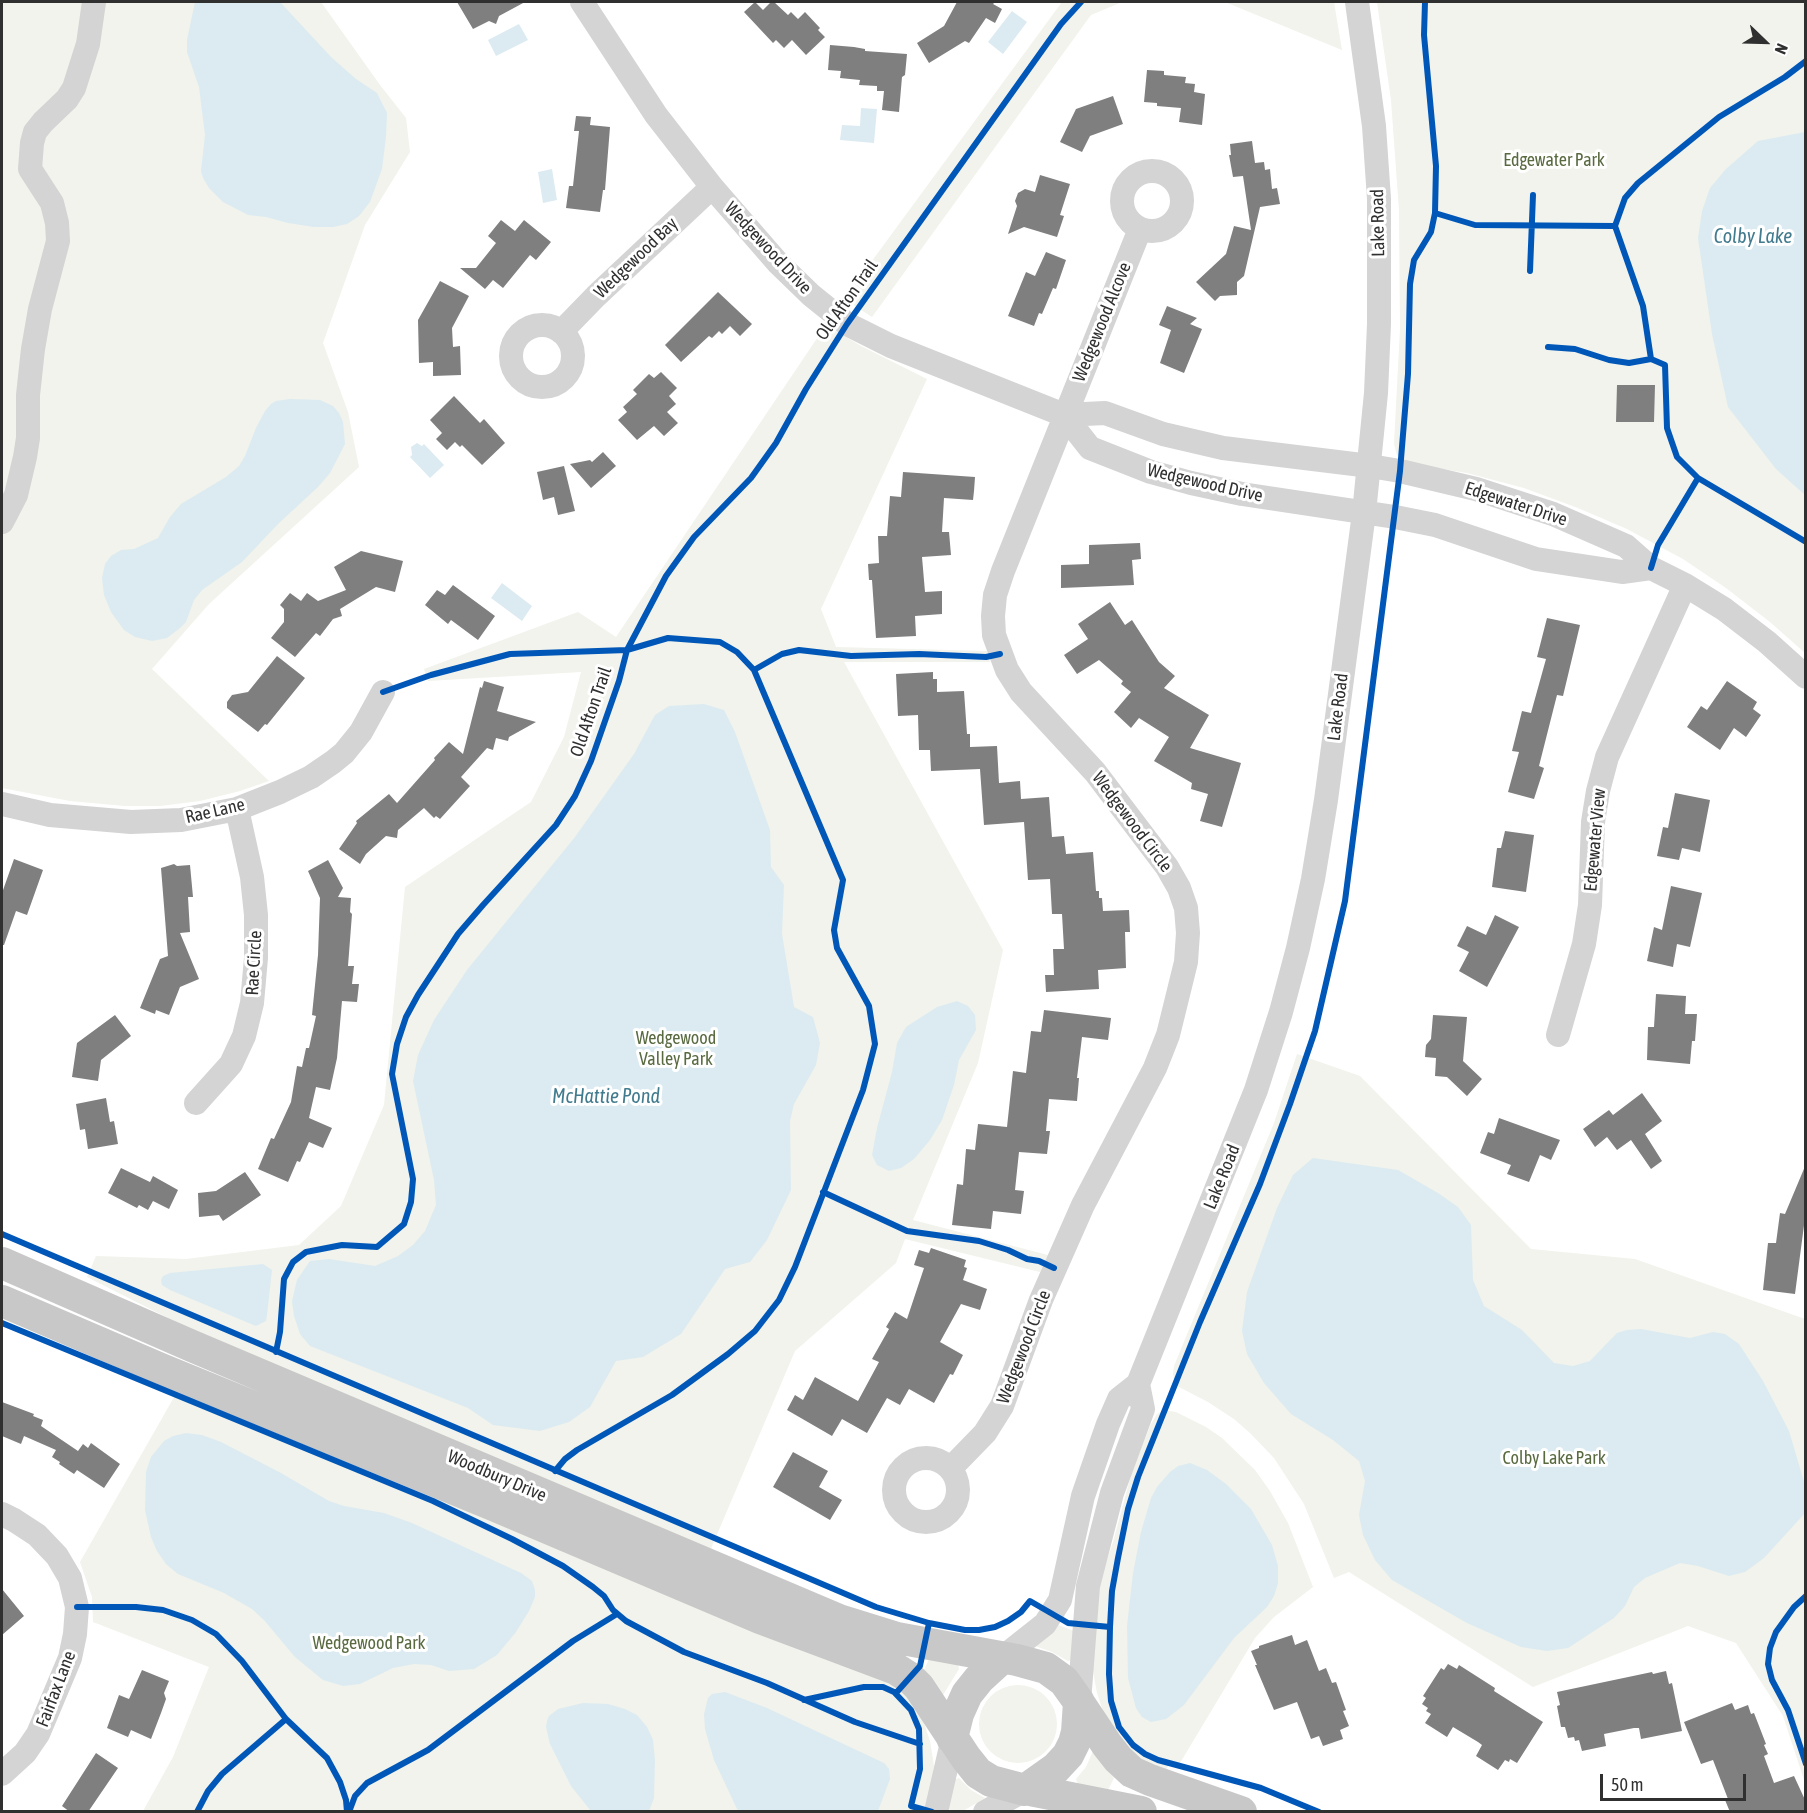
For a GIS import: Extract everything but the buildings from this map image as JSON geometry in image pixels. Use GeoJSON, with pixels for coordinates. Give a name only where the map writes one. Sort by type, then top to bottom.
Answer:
{"type":"FeatureCollection","features":[{"type":"Feature","properties":{"kind":"main road","name":"Woodbury Drive"},"geometry":{"type":"LineString","coordinates":[[2,1263],[839,1620],[904,1639],[1002,1658]]}},
{"type":"Feature","properties":{"kind":"main road","name":"Woodbury Drive"},"geometry":{"type":"LineString","coordinates":[[2,1301],[760,1618],[896,1668],[919,1687],[953,1738]]}},
{"type":"Feature","properties":{"kind":"main road"},"geometry":{"type":"LineString","coordinates":[[1141,1812],[1025,1790],[1001,1784],[978,1773],[953,1738],[958,1714],[967,1694],[979,1679],[1002,1658],[1034,1664],[1050,1670],[1064,1681],[1107,1745],[1132,1772],[1241,1812]]}},
{"type":"Feature","properties":{"kind":"main road"},"geometry":{"type":"LineString","coordinates":[[1025,1790],[1052,1772],[1068,1755],[1077,1732],[1079,1703]]}},
{"type":"Feature","properties":{"kind":"street"},"geometry":{"type":"LineString","coordinates":[[2,522],[16,495],[25,457],[33,349],[40,309],[58,241],[57,223],[52,203],[30,169],[32,143],[35,132],[67,99],[74,88],[88,44],[94,2]]}},
{"type":"Feature","properties":{"kind":"street","name":"Wedgewood Drive"},"geometry":{"type":"LineString","coordinates":[[582,2],[656,115],[712,186],[778,264],[811,295],[848,324],[891,346],[1064,415],[1105,413],[1164,434],[1223,448],[1370,465]]}},
{"type":"Feature","properties":{"kind":"street","name":"Lake Road"},"geometry":{"type":"LineString","coordinates":[[1002,1658],[1045,1624],[1058,1604],[1063,1591],[1083,1496],[1098,1450],[1119,1399],[1138,1384],[1272,1045],[1298,948],[1313,879],[1326,800],[1364,513],[1376,393],[1379,324],[1379,199],[1374,126],[1357,2]]}},
{"type":"Feature","properties":{"kind":"street","name":"Wedgewood Bay"},"geometry":{"type":"LineString","coordinates":[[561,332],[712,186]]}},
{"type":"Feature","properties":{"kind":"street","name":"Wedgewood Alcove"},"geometry":{"type":"LineString","coordinates":[[1064,415],[1140,229]]}},
{"type":"Feature","properties":{"kind":"street","name":"Wedgewood Drive"},"geometry":{"type":"LineString","coordinates":[[1064,415],[1090,448],[1151,472],[1242,494],[1364,513]]}},
{"type":"Feature","properties":{"kind":"street","name":"Wedgewood Circle"},"geometry":{"type":"LineString","coordinates":[[951,1468],[985,1433],[1002,1406],[1041,1300],[1083,1205],[1155,1068],[1168,1035],[1186,962],[1188,933],[1186,908],[1179,888],[1167,867],[1095,772],[1021,692],[1007,670],[994,635],[995,595],[1064,415]]}},
{"type":"Feature","properties":{"kind":"street","name":"Edgewater Drive"},"geometry":{"type":"LineString","coordinates":[[1370,465],[1476,489],[1553,514],[1626,546],[1651,568],[1685,585],[1724,609],[1767,642],[1806,677]]}},
{"type":"Feature","properties":{"kind":"street"},"geometry":{"type":"LineString","coordinates":[[1364,513],[1435,525],[1536,559],[1622,572],[1651,568]]}},
{"type":"Feature","properties":{"kind":"street","name":"Edgewater View"},"geometry":{"type":"LineString","coordinates":[[1558,1035],[1584,944],[1590,905],[1593,822],[1606,757],[1685,585]]}},
{"type":"Feature","properties":{"kind":"street","name":"Rae Lane"},"geometry":{"type":"LineString","coordinates":[[2,804],[50,815],[131,822],[180,820],[237,809],[311,777],[333,762],[344,753],[361,732],[383,692]]}},
{"type":"Feature","properties":{"kind":"street","name":"Rae Circle"},"geometry":{"type":"LineString","coordinates":[[196,1103],[231,1064],[244,1036],[252,1003],[256,958],[256,915],[252,877],[237,809]]}},
{"type":"Feature","properties":{"kind":"street","name":"Lake Road"},"geometry":{"type":"LineString","coordinates":[[1079,1703],[1089,1580],[1112,1493],[1143,1408],[1138,1384]]}},
{"type":"Feature","properties":{"kind":"street","name":"Fairfax Lane"},"geometry":{"type":"LineString","coordinates":[[2,1514],[37,1535],[57,1556],[70,1578],[77,1607],[70,1658],[38,1734],[25,1753],[2,1774]]}},
{"type":"Feature","properties":{"kind":"street"},"geometry":{"type":"LineString","coordinates":[[936,1812],[953,1738]]}},
{"type":"Feature","properties":{"kind":"street"},"geometry":{"type":"LineString","coordinates":[[985,1812],[1025,1790]]}},
{"type":"Feature","properties":{"kind":"green space"},"geometry":{"type":"Polygon","coordinates":[[[2,2],[321,2],[406,118],[410,152],[365,225],[323,343],[348,412],[359,467],[209,604],[152,669],[269,781],[240,791],[200,801],[160,806],[125,806],[70,801],[2,788],[2,2]]]}},
{"type":"Feature","properties":{"kind":"green space"},"geometry":{"type":"Polygon","coordinates":[[[1062,2],[1122,2],[1091,15],[872,317],[844,299],[1062,2]]]}},
{"type":"Feature","properties":{"kind":"green space"},"geometry":{"type":"Polygon","coordinates":[[[1225,2],[1334,2],[1342,50],[1225,2]]]}},
{"type":"Feature","properties":{"kind":"green space","name":"Edgewater Park"},"geometry":{"type":"Polygon","coordinates":[[[1377,2],[1805,2],[1805,653],[1726,588],[1683,559],[1627,529],[1524,488],[1467,473],[1407,463],[1397,455],[1394,444],[1400,329],[1399,210],[1391,100],[1377,2]]]}},
{"type":"Feature","properties":{"kind":"green space","name":"Wedgewood Valley Park"},"geometry":{"type":"Polygon","coordinates":[[[826,325],[861,346],[927,379],[821,609],[836,647],[987,651],[990,662],[844,662],[1003,950],[978,1063],[913,1220],[1048,1255],[1040,1272],[905,1239],[896,1263],[795,1351],[710,1551],[192,1330],[87,1277],[96,1256],[186,1259],[299,1245],[341,1206],[384,1105],[405,887],[531,802],[564,737],[581,672],[428,681],[424,669],[578,612],[616,637],[826,325]]]}},
{"type":"Feature","properties":{"kind":"green space","name":"Colby Lake Park"},"geometry":{"type":"Polygon","coordinates":[[[1297,1054],[1360,1076],[1531,1249],[1635,1259],[1805,1319],[1805,1783],[1783,1716],[1736,1643],[1688,1626],[1533,1687],[1349,1572],[1334,1578],[1304,1504],[1274,1458],[1234,1419],[1175,1383],[1174,1366],[1274,1123],[1297,1054]]]}},
{"type":"Feature","properties":{"kind":"green space","name":"Wedgewood Park"},"geometry":{"type":"Polygon","coordinates":[[[177,1392],[399,1481],[772,1639],[837,1664],[878,1674],[903,1688],[923,1720],[930,1741],[934,1766],[927,1811],[143,1811],[173,1757],[209,1667],[93,1622],[92,1597],[80,1562],[177,1392]]]}},
{"type":"Feature","properties":{"kind":"green space"},"geometry":{"type":"Polygon","coordinates":[[[1164,1410],[1176,1412],[1206,1427],[1222,1438],[1255,1470],[1288,1523],[1313,1587],[1274,1617],[1255,1638],[1180,1763],[1172,1761],[1164,1772],[1131,1755],[1104,1714],[1093,1671],[1095,1595],[1113,1542],[1133,1468],[1151,1424],[1157,1414],[1164,1410]]]}},
{"type":"Feature","properties":{"kind":"green space"},"geometry":{"type":"Polygon","coordinates":[[[1058,1625],[1074,1631],[1071,1660],[1068,1661],[1035,1646],[1058,1625]]]}},
{"type":"Feature","properties":{"kind":"green space"},"geometry":{"type":"Polygon","coordinates":[[[929,1659],[958,1664],[959,1669],[943,1695],[924,1670],[929,1659]]]}},
{"type":"Feature","properties":{"kind":"green space"},"geometry":{"type":"Polygon","coordinates":[[[1018,1685],[1033,1688],[1046,1696],[1054,1709],[1057,1724],[1054,1739],[1046,1752],[1033,1760],[1018,1763],[1003,1760],[990,1752],[982,1739],[979,1724],[982,1709],[990,1696],[1003,1688],[1018,1685]]]}},
{"type":"Feature","properties":{"kind":"green space"},"geometry":{"type":"Polygon","coordinates":[[[1093,1751],[1114,1778],[1108,1790],[1078,1784],[1076,1779],[1086,1767],[1093,1751]]]}},
{"type":"Feature","properties":{"kind":"green space"},"geometry":{"type":"Polygon","coordinates":[[[959,1778],[971,1790],[985,1798],[963,1811],[953,1811],[946,1808],[954,1780],[959,1778]]]}},
{"type":"Feature","properties":{"kind":"water"},"geometry":{"type":"Polygon","coordinates":[[[195,2],[280,2],[331,57],[356,79],[377,93],[387,113],[382,169],[370,202],[359,216],[347,224],[333,227],[288,223],[248,215],[223,202],[209,188],[201,171],[205,135],[199,87],[187,52],[187,40],[195,2]]]}},
{"type":"Feature","properties":{"kind":"water"},"geometry":{"type":"Polygon","coordinates":[[[1012,11],[1027,22],[1003,54],[988,42],[1012,11]]]}},
{"type":"Feature","properties":{"kind":"water"},"geometry":{"type":"Polygon","coordinates":[[[519,24],[528,40],[496,56],[488,40],[519,24]]]}},
{"type":"Feature","properties":{"kind":"water"},"geometry":{"type":"Polygon","coordinates":[[[861,108],[877,109],[874,143],[840,140],[842,125],[860,126],[861,108]]]}},
{"type":"Feature","properties":{"kind":"water","name":"Colby Lake"},"geometry":{"type":"Polygon","coordinates":[[[1805,132],[1805,495],[1776,469],[1728,407],[1712,334],[1698,238],[1702,211],[1710,188],[1726,169],[1758,141],[1805,132]]]}},
{"type":"Feature","properties":{"kind":"water"},"geometry":{"type":"Polygon","coordinates":[[[552,169],[557,200],[543,203],[538,172],[552,169]]]}},
{"type":"Feature","properties":{"kind":"water"},"geometry":{"type":"Polygon","coordinates":[[[320,400],[333,406],[339,413],[343,422],[345,444],[330,473],[242,562],[202,590],[194,600],[186,622],[167,638],[152,641],[135,637],[124,630],[111,612],[104,595],[102,578],[105,564],[111,556],[121,550],[134,549],[158,538],[170,517],[181,504],[226,477],[239,466],[265,411],[276,401],[320,400]]]}},
{"type":"Feature","properties":{"kind":"water"},"geometry":{"type":"Polygon","coordinates":[[[417,443],[422,446],[424,444],[444,465],[430,478],[410,457],[411,447],[417,443]]]}},
{"type":"Feature","properties":{"kind":"water"},"geometry":{"type":"Polygon","coordinates":[[[502,583],[532,606],[522,621],[491,598],[502,583]]]}},
{"type":"Feature","properties":{"kind":"water","name":"McHattie Pond"},"geometry":{"type":"Polygon","coordinates":[[[704,704],[724,710],[735,732],[770,830],[771,867],[784,885],[782,934],[794,1007],[813,1017],[820,1043],[816,1065],[794,1104],[790,1121],[791,1190],[767,1240],[750,1262],[725,1269],[681,1334],[643,1357],[616,1361],[590,1407],[569,1422],[540,1431],[493,1425],[468,1408],[310,1346],[300,1334],[292,1301],[297,1280],[310,1261],[329,1259],[375,1266],[398,1256],[413,1245],[425,1231],[436,1205],[434,1180],[413,1081],[418,1055],[434,1020],[467,970],[575,837],[634,754],[655,715],[669,706],[704,704]]]}},
{"type":"Feature","properties":{"kind":"water"},"geometry":{"type":"Polygon","coordinates":[[[957,1001],[968,1006],[975,1015],[976,1030],[959,1060],[954,1085],[942,1120],[930,1140],[914,1159],[901,1168],[889,1171],[877,1165],[872,1155],[897,1043],[906,1027],[937,1007],[957,1001]]]}},
{"type":"Feature","properties":{"kind":"water","name":"Colby Lake Park"},"geometry":{"type":"Polygon","coordinates":[[[1313,1158],[1398,1170],[1458,1207],[1471,1225],[1473,1280],[1484,1306],[1522,1330],[1554,1363],[1573,1366],[1590,1361],[1617,1333],[1627,1330],[1641,1329],[1690,1338],[1713,1332],[1725,1334],[1739,1344],[1763,1381],[1789,1431],[1805,1485],[1805,1513],[1764,1558],[1745,1572],[1729,1576],[1680,1563],[1645,1578],[1634,1587],[1625,1606],[1614,1618],[1568,1648],[1547,1651],[1521,1647],[1467,1623],[1392,1580],[1375,1560],[1363,1535],[1359,1515],[1365,1481],[1359,1461],[1333,1440],[1291,1414],[1264,1383],[1247,1354],[1242,1331],[1247,1292],[1277,1208],[1293,1175],[1313,1158]]]}},
{"type":"Feature","properties":{"kind":"water"},"geometry":{"type":"Polygon","coordinates":[[[263,1264],[272,1270],[267,1315],[266,1321],[256,1326],[170,1290],[162,1285],[161,1280],[163,1276],[170,1273],[263,1264]]]}},
{"type":"Feature","properties":{"kind":"water"},"geometry":{"type":"Polygon","coordinates":[[[186,1433],[202,1435],[221,1442],[329,1501],[384,1513],[412,1523],[521,1573],[532,1581],[535,1590],[535,1597],[529,1611],[516,1632],[497,1655],[474,1669],[449,1671],[431,1665],[414,1664],[393,1668],[360,1684],[343,1686],[323,1680],[295,1657],[252,1609],[224,1593],[178,1574],[166,1564],[157,1551],[151,1537],[145,1510],[146,1472],[151,1457],[164,1441],[186,1433]]]}},
{"type":"Feature","properties":{"kind":"water"},"geometry":{"type":"Polygon","coordinates":[[[1190,1463],[1207,1470],[1226,1484],[1251,1509],[1272,1545],[1278,1566],[1278,1583],[1267,1607],[1234,1638],[1184,1705],[1166,1719],[1151,1722],[1142,1717],[1136,1708],[1128,1678],[1127,1626],[1133,1573],[1151,1498],[1170,1472],[1178,1466],[1190,1463]]]}},
{"type":"Feature","properties":{"kind":"water"},"geometry":{"type":"Polygon","coordinates":[[[725,1692],[767,1708],[884,1763],[889,1769],[890,1779],[878,1811],[738,1811],[714,1760],[705,1729],[704,1714],[708,1698],[712,1694],[725,1692]]]}},
{"type":"Feature","properties":{"kind":"water"},"geometry":{"type":"Polygon","coordinates":[[[583,1703],[608,1704],[625,1709],[637,1715],[647,1727],[653,1740],[655,1760],[654,1798],[649,1811],[591,1811],[571,1786],[550,1744],[546,1727],[549,1716],[558,1709],[583,1703]]]}},
{"type":"Feature","properties":{"kind":"cycle path","name":"Old Afton Trail"},"geometry":{"type":"LineString","coordinates":[[276,1352],[284,1279],[293,1262],[306,1252],[342,1245],[377,1247],[404,1224],[411,1202],[413,1179],[392,1074],[397,1044],[406,1017],[458,934],[556,825],[575,796],[591,761],[619,681],[627,650],[666,576],[694,537],[751,478],[776,443],[806,389],[847,324],[1061,24],[1081,2]]}},
{"type":"Feature","properties":{"kind":"cycle path"},"geometry":{"type":"LineString","coordinates":[[1319,1812],[1261,1788],[1158,1760],[1133,1745],[1119,1727],[1111,1701],[1109,1674],[1112,1591],[1128,1509],[1138,1477],[1200,1322],[1260,1184],[1315,1031],[1345,901],[1400,471],[1408,374],[1410,284],[1414,260],[1431,232],[1435,213],[1436,166],[1424,35],[1425,2]]}},
{"type":"Feature","properties":{"kind":"cycle path"},"geometry":{"type":"LineString","coordinates":[[1806,61],[1785,77],[1719,117],[1638,183],[1625,198],[1615,226],[1643,306],[1651,359],[1665,365],[1667,428],[1677,457],[1698,478],[1806,542]]}},
{"type":"Feature","properties":{"kind":"cycle path"},"geometry":{"type":"LineString","coordinates":[[1530,271],[1533,195]]}},
{"type":"Feature","properties":{"kind":"cycle path"},"geometry":{"type":"LineString","coordinates":[[1435,213],[1475,225],[1615,226]]}},
{"type":"Feature","properties":{"kind":"cycle path"},"geometry":{"type":"LineString","coordinates":[[1548,347],[1575,349],[1609,360],[1629,363],[1651,359]]}},
{"type":"Feature","properties":{"kind":"cycle path"},"geometry":{"type":"LineString","coordinates":[[1651,568],[1658,545],[1698,478]]}},
{"type":"Feature","properties":{"kind":"cycle path"},"geometry":{"type":"LineString","coordinates":[[383,692],[431,675],[510,654],[627,650],[668,638],[720,642],[737,652],[754,670],[843,880],[834,930],[837,948],[869,1006],[875,1044],[863,1090],[795,1267],[779,1300],[755,1331],[728,1354],[672,1395],[577,1450],[555,1471]]}},
{"type":"Feature","properties":{"kind":"cycle path"},"geometry":{"type":"LineString","coordinates":[[754,670],[782,654],[799,650],[851,656],[919,654],[986,657],[1000,654]]}},
{"type":"Feature","properties":{"kind":"cycle path"},"geometry":{"type":"LineString","coordinates":[[823,1192],[907,1231],[979,1241],[1054,1268]]}},
{"type":"Feature","properties":{"kind":"cycle path"},"geometry":{"type":"LineString","coordinates":[[2,1234],[876,1607],[929,1623],[965,1630],[979,1630],[995,1627],[1008,1621],[1021,1612],[1030,1601],[1068,1623],[1110,1627]]}},
{"type":"Feature","properties":{"kind":"cycle path"},"geometry":{"type":"LineString","coordinates":[[2,1323],[433,1501],[563,1566],[604,1596],[613,1610],[626,1621],[684,1652],[767,1683],[855,1722],[920,1744]]}},
{"type":"Feature","properties":{"kind":"cycle path"},"geometry":{"type":"LineString","coordinates":[[1806,1596],[1794,1607],[1776,1632],[1770,1648],[1768,1664],[1772,1680],[1788,1710],[1806,1764]]}},
{"type":"Feature","properties":{"kind":"cycle path"},"geometry":{"type":"LineString","coordinates":[[77,1607],[136,1607],[163,1610],[192,1620],[216,1634],[242,1661],[286,1719],[327,1758],[340,1782],[347,1812]]}},
{"type":"Feature","properties":{"kind":"cycle path"},"geometry":{"type":"LineString","coordinates":[[349,1812],[355,1796],[367,1783],[428,1750],[573,1641],[617,1614]]}},
{"type":"Feature","properties":{"kind":"cycle path"},"geometry":{"type":"LineString","coordinates":[[896,1693],[920,1666],[929,1623]]}},
{"type":"Feature","properties":{"kind":"cycle path"},"geometry":{"type":"LineString","coordinates":[[804,1700],[864,1687],[883,1687],[894,1692],[911,1710],[919,1729],[920,1769],[911,1806],[932,1812]]}},
{"type":"Feature","properties":{"kind":"cycle path"},"geometry":{"type":"LineString","coordinates":[[197,1812],[208,1791],[222,1774],[286,1719]]}}]}
